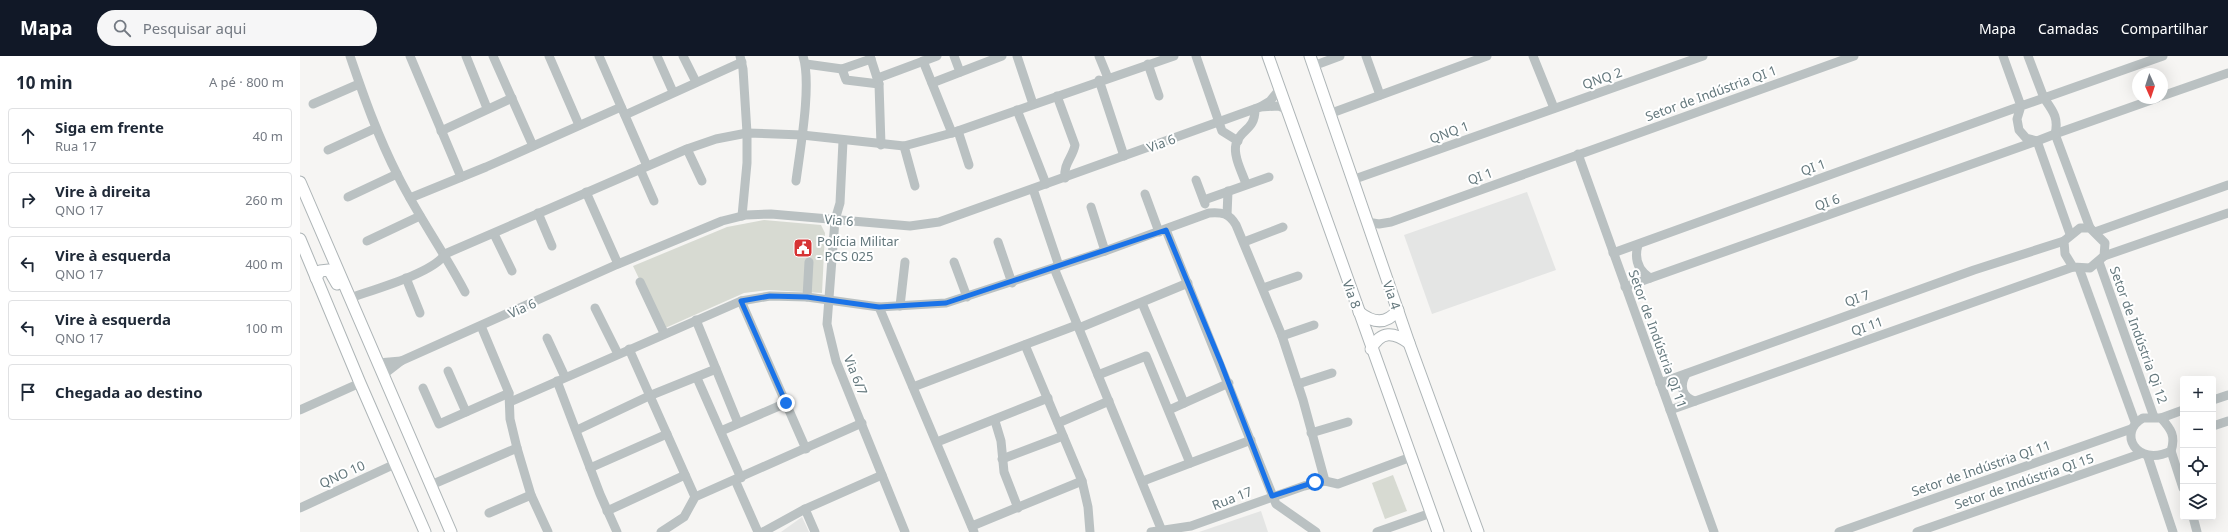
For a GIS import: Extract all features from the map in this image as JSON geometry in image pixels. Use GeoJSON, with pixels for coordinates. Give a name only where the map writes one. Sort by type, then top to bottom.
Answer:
{"type":"FeatureCollection","features":[{"type":"Feature","properties":{"kind":"main road","name":"Via 8"},"geometry":{"type":"LineString","coordinates":[[1268,56],[1371,349],[1438,532]]}},
{"type":"Feature","properties":{"kind":"main road","name":"Via 4"},"geometry":{"type":"LineString","coordinates":[[1312,61],[1409,343],[1478,532]]}},
{"type":"Feature","properties":{"kind":"main road"},"geometry":{"type":"LineString","coordinates":[[300,182],[451,532]]}},
{"type":"Feature","properties":{"kind":"main road"},"geometry":{"type":"LineString","coordinates":[[300,240],[360,383],[427,532]]}},
{"type":"Feature","properties":{"kind":"main road"},"geometry":{"type":"LineString","coordinates":[[316,278],[318,273],[323,270],[332,272],[348,309],[366,336]]}},
{"type":"Feature","properties":{"kind":"main road"},"geometry":{"type":"LineString","coordinates":[[1359,312],[1371,320],[1380,322],[1392,317],[1398,310]]}},
{"type":"Feature","properties":{"kind":"main road"},"geometry":{"type":"LineString","coordinates":[[1371,349],[1379,338],[1385,334],[1396,335],[1409,343]]}},
{"type":"Feature","properties":{"kind":"street"},"geometry":{"type":"LineString","coordinates":[[350,56],[376,128],[397,174],[420,216],[445,254],[465,292]]}},
{"type":"Feature","properties":{"kind":"street"},"geometry":{"type":"LineString","coordinates":[[466,56],[487,108]]}},
{"type":"Feature","properties":{"kind":"street"},"geometry":{"type":"LineString","coordinates":[[493,56],[533,146]]}},
{"type":"Feature","properties":{"kind":"street"},"geometry":{"type":"LineString","coordinates":[[549,56],[579,125]]}},
{"type":"Feature","properties":{"kind":"street"},"geometry":{"type":"LineString","coordinates":[[599,56],[623,111],[644,168],[654,201]]}},
{"type":"Feature","properties":{"kind":"street"},"geometry":{"type":"LineString","coordinates":[[657,56],[673,92]]}},
{"type":"Feature","properties":{"kind":"street"},"geometry":{"type":"LineString","coordinates":[[683,56],[696,82]]}},
{"type":"Feature","properties":{"kind":"street"},"geometry":{"type":"LineString","coordinates":[[842,69],[846,80],[878,81],[937,56]]}},
{"type":"Feature","properties":{"kind":"street"},"geometry":{"type":"LineString","coordinates":[[954,56],[960,72]]}},
{"type":"Feature","properties":{"kind":"street"},"geometry":{"type":"LineString","coordinates":[[932,83],[1002,56]]}},
{"type":"Feature","properties":{"kind":"street"},"geometry":{"type":"LineString","coordinates":[[1017,56],[1033,104]]}},
{"type":"Feature","properties":{"kind":"street"},"geometry":{"type":"LineString","coordinates":[[1099,56],[1103,79],[1124,156]]}},
{"type":"Feature","properties":{"kind":"street"},"geometry":{"type":"LineString","coordinates":[[350,298],[406,278],[441,261],[445,254],[687,149],[716,139],[747,133],[802,135],[843,141],[904,146],[955,132],[1103,79],[1173,56]]}},
{"type":"Feature","properties":{"kind":"street"},"geometry":{"type":"LineString","coordinates":[[1196,56],[1218,122],[1222,130],[1238,141]]}},
{"type":"Feature","properties":{"kind":"street"},"geometry":{"type":"LineString","coordinates":[[1312,61],[1340,56]]}},
{"type":"Feature","properties":{"kind":"street"},"geometry":{"type":"LineString","coordinates":[[1366,56],[1380,95]]}},
{"type":"Feature","properties":{"kind":"street"},"geometry":{"type":"LineString","coordinates":[[1329,114],[1487,56]]}},
{"type":"Feature","properties":{"kind":"street"},"geometry":{"type":"LineString","coordinates":[[1533,56],[1554,108]]}},
{"type":"Feature","properties":{"kind":"street","name":"QNQ 2"},"geometry":{"type":"LineString","coordinates":[[1554,108],[1703,56]]}},
{"type":"Feature","properties":{"kind":"street","name":"Setor de Indústria QI 1"},"geometry":{"type":"LineString","coordinates":[[1578,154],[1854,56]]}},
{"type":"Feature","properties":{"kind":"street"},"geometry":{"type":"LineString","coordinates":[[2003,56],[2021,106],[2017,119],[2019,130],[2026,138],[2036,141],[2140,104]]}},
{"type":"Feature","properties":{"kind":"street"},"geometry":{"type":"LineString","coordinates":[[2028,56],[2044,98],[2055,114],[2058,124],[2055,134],[2093,230],[2105,243],[2102,259],[2090,268],[2076,268]]}},
{"type":"Feature","properties":{"kind":"street"},"geometry":{"type":"LineString","coordinates":[[2021,106],[2163,56]]}},
{"type":"Feature","properties":{"kind":"street"},"geometry":{"type":"LineString","coordinates":[[414,57],[441,131],[461,177]]}},
{"type":"Feature","properties":{"kind":"street"},"geometry":{"type":"LineString","coordinates":[[796,181],[802,135],[805,60],[842,69],[870,58],[878,81],[881,144]]}},
{"type":"Feature","properties":{"kind":"street"},"geometry":{"type":"LineString","coordinates":[[410,198],[579,125],[623,111],[673,92],[741,59],[747,133],[747,163],[742,216]]}},
{"type":"Feature","properties":{"kind":"street"},"geometry":{"type":"LineString","coordinates":[[923,61],[969,165]]}},
{"type":"Feature","properties":{"kind":"street"},"geometry":{"type":"LineString","coordinates":[[1148,64],[1159,96]]}},
{"type":"Feature","properties":{"kind":"street"},"geometry":{"type":"LineString","coordinates":[[2168,94],[2228,73]]}},
{"type":"Feature","properties":{"kind":"street"},"geometry":{"type":"LineString","coordinates":[[313,104],[359,84]]}},
{"type":"Feature","properties":{"kind":"street","name":"Via 6"},"geometry":{"type":"LineString","coordinates":[[383,375],[401,361],[702,228],[742,216],[771,214],[922,226],[952,218],[1258,108],[1270,101],[1279,90]]}},
{"type":"Feature","properties":{"kind":"street"},"geometry":{"type":"LineString","coordinates":[[1058,96],[1075,145],[1074,152],[1065,166],[1065,178]]}},
{"type":"Feature","properties":{"kind":"street"},"geometry":{"type":"LineString","coordinates":[[441,131],[487,108],[512,98]]}},
{"type":"Feature","properties":{"kind":"street"},"geometry":{"type":"LineString","coordinates":[[1246,184],[1236,152],[1238,141],[1254,122],[1258,108],[1278,106],[1286,109]]}},
{"type":"Feature","properties":{"kind":"street","name":"QI 1"},"geometry":{"type":"LineString","coordinates":[[1613,253],[2021,106]]}},
{"type":"Feature","properties":{"kind":"street","name":"QNQ 1"},"geometry":{"type":"LineString","coordinates":[[1352,180],[1554,108]]}},
{"type":"Feature","properties":{"kind":"street"},"geometry":{"type":"LineString","coordinates":[[1017,110],[1046,184]]}},
{"type":"Feature","properties":{"kind":"street"},"geometry":{"type":"LineString","coordinates":[[328,150],[376,128]]}},
{"type":"Feature","properties":{"kind":"street","name":"Via 6/7"},"geometry":{"type":"LineString","coordinates":[[843,141],[840,203],[835,220],[827,300],[827,324],[830,342],[905,532]]}},
{"type":"Feature","properties":{"kind":"street"},"geometry":{"type":"LineString","coordinates":[[2036,141],[2067,238],[2064,254],[2076,268],[2133,426],[2132,443],[2144,455],[2173,532]]}},
{"type":"Feature","properties":{"kind":"street","name":"QI 6"},"geometry":{"type":"LineString","coordinates":[[1625,287],[2036,141]]}},
{"type":"Feature","properties":{"kind":"street"},"geometry":{"type":"LineString","coordinates":[[904,146],[914,186]]}},
{"type":"Feature","properties":{"kind":"street"},"geometry":{"type":"LineString","coordinates":[[687,149],[702,181]]}},
{"type":"Feature","properties":{"kind":"street","name":"QI 1"},"geometry":{"type":"LineString","coordinates":[[1367,222],[1379,224],[1391,222],[1578,154]]}},
{"type":"Feature","properties":{"kind":"street","name":"Setor de Indústria QI 11"},"geometry":{"type":"LineString","coordinates":[[1578,154],[1714,532]]}},
{"type":"Feature","properties":{"kind":"street"},"geometry":{"type":"LineString","coordinates":[[348,197],[397,174]]}},
{"type":"Feature","properties":{"kind":"street"},"geometry":{"type":"LineString","coordinates":[[1204,200],[1269,177]]}},
{"type":"Feature","properties":{"kind":"street"},"geometry":{"type":"LineString","coordinates":[[1196,180],[1209,213]]}},
{"type":"Feature","properties":{"kind":"street"},"geometry":{"type":"LineString","coordinates":[[2067,238],[2080,228],[2093,230],[2228,184]]}},
{"type":"Feature","properties":{"kind":"street"},"geometry":{"type":"LineString","coordinates":[[1033,189],[1056,267],[1078,326],[1143,481],[1162,531]]}},
{"type":"Feature","properties":{"kind":"street"},"geometry":{"type":"LineString","coordinates":[[1227,215],[1228,191]]}},
{"type":"Feature","properties":{"kind":"street"},"geometry":{"type":"LineString","coordinates":[[586,192],[618,264]]}},
{"type":"Feature","properties":{"kind":"street"},"geometry":{"type":"LineString","coordinates":[[1145,194],[1188,284],[1229,383],[1272,496],[1280,508],[1316,532]]}},
{"type":"Feature","properties":{"kind":"street"},"geometry":{"type":"LineString","coordinates":[[1091,207],[1105,251]]}},
{"type":"Feature","properties":{"kind":"street"},"geometry":{"type":"LineString","coordinates":[[423,388],[439,424],[466,412],[561,379],[664,333],[741,301],[763,297],[807,297],[879,307],[946,303],[1012,283],[1163,231],[1209,213],[1221,212],[1227,215],[1236,224],[1282,336],[1298,384],[1324,481]]}},
{"type":"Feature","properties":{"kind":"street","name":"Setor de Indústria Qi 12"},"geometry":{"type":"LineString","coordinates":[[2158,417],[2102,259],[2228,212]]}},
{"type":"Feature","properties":{"kind":"street"},"geometry":{"type":"LineString","coordinates":[[538,213],[552,246]]}},
{"type":"Feature","properties":{"kind":"street"},"geometry":{"type":"LineString","coordinates":[[368,241],[420,216]]}},
{"type":"Feature","properties":{"kind":"street","name":"QI 1"},"geometry":{"type":"LineString","coordinates":[[1373,239],[1381,229],[1391,222]]}},
{"type":"Feature","properties":{"kind":"street"},"geometry":{"type":"LineString","coordinates":[[1244,242],[1283,227]]}},
{"type":"Feature","properties":{"kind":"street"},"geometry":{"type":"LineString","coordinates":[[494,234],[512,271]]}},
{"type":"Feature","properties":{"kind":"street","name":"QI 7"},"geometry":{"type":"LineString","coordinates":[[1660,383],[2067,238]]}},
{"type":"Feature","properties":{"kind":"street"},"geometry":{"type":"LineString","coordinates":[[998,242],[1012,283]]}},
{"type":"Feature","properties":{"kind":"street"},"geometry":{"type":"LineString","coordinates":[[1638,245],[1636,251],[1638,267],[1641,272],[1650,278]]}},
{"type":"Feature","properties":{"kind":"street"},"geometry":{"type":"LineString","coordinates":[[807,297],[809,262]]}},
{"type":"Feature","properties":{"kind":"street"},"geometry":{"type":"LineString","coordinates":[[900,306],[905,262]]}},
{"type":"Feature","properties":{"kind":"street"},"geometry":{"type":"LineString","coordinates":[[954,262],[967,297]]}},
{"type":"Feature","properties":{"kind":"street","name":"QI 11"},"geometry":{"type":"LineString","coordinates":[[1670,410],[2076,268]]}},
{"type":"Feature","properties":{"kind":"street"},"geometry":{"type":"LineString","coordinates":[[1263,288],[1298,276]]}},
{"type":"Feature","properties":{"kind":"street"},"geometry":{"type":"LineString","coordinates":[[406,278],[420,313]]}},
{"type":"Feature","properties":{"kind":"street"},"geometry":{"type":"LineString","coordinates":[[640,282],[664,333]]}},
{"type":"Feature","properties":{"kind":"street"},"geometry":{"type":"LineString","coordinates":[[913,387],[1025,345],[1142,304],[1188,284]]}},
{"type":"Feature","properties":{"kind":"street"},"geometry":{"type":"LineString","coordinates":[[741,301],[806,449]]}},
{"type":"Feature","properties":{"kind":"street"},"geometry":{"type":"LineString","coordinates":[[1142,304],[1184,403]]}},
{"type":"Feature","properties":{"kind":"street"},"geometry":{"type":"LineString","coordinates":[[879,307],[973,529],[1082,481]]}},
{"type":"Feature","properties":{"kind":"street"},"geometry":{"type":"LineString","coordinates":[[595,308],[618,354]]}},
{"type":"Feature","properties":{"kind":"street"},"geometry":{"type":"LineString","coordinates":[[696,320],[738,423]]}},
{"type":"Feature","properties":{"kind":"street"},"geometry":{"type":"LineString","coordinates":[[1282,336],[1314,325]]}},
{"type":"Feature","properties":{"kind":"street"},"geometry":{"type":"LineString","coordinates":[[481,326],[510,397],[510,419],[517,448],[532,494],[548,532]]}},
{"type":"Feature","properties":{"kind":"street"},"geometry":{"type":"LineString","coordinates":[[548,338],[590,468],[617,532]]}},
{"type":"Feature","properties":{"kind":"street"},"geometry":{"type":"LineString","coordinates":[[1025,345],[1082,481],[1090,532]]}},
{"type":"Feature","properties":{"kind":"street"},"geometry":{"type":"LineString","coordinates":[[1098,375],[1146,356],[1161,348]]}},
{"type":"Feature","properties":{"kind":"street"},"geometry":{"type":"LineString","coordinates":[[630,349],[649,396],[695,497]]}},
{"type":"Feature","properties":{"kind":"street"},"geometry":{"type":"LineString","coordinates":[[1146,356],[1190,463]]}},
{"type":"Feature","properties":{"kind":"street","name":"Via 6"},"geometry":{"type":"LineString","coordinates":[[378,363],[401,361]]}},
{"type":"Feature","properties":{"kind":"street"},"geometry":{"type":"LineString","coordinates":[[577,430],[649,396],[697,378],[716,369]]}},
{"type":"Feature","properties":{"kind":"street"},"geometry":{"type":"LineString","coordinates":[[448,371],[466,412]]}},
{"type":"Feature","properties":{"kind":"street"},"geometry":{"type":"LineString","coordinates":[[1298,384],[1332,373]]}},
{"type":"Feature","properties":{"kind":"street"},"geometry":{"type":"LineString","coordinates":[[1686,374],[1682,380],[1683,393],[1686,397],[1695,401]]}},
{"type":"Feature","properties":{"kind":"street"},"geometry":{"type":"LineString","coordinates":[[697,378],[721,431],[758,532]]}},
{"type":"Feature","properties":{"kind":"street"},"geometry":{"type":"LineString","coordinates":[[300,410],[360,383]]}},
{"type":"Feature","properties":{"kind":"street"},"geometry":{"type":"LineString","coordinates":[[1169,410],[1229,383]]}},
{"type":"Feature","properties":{"kind":"street"},"geometry":{"type":"LineString","coordinates":[[2216,399],[2228,395]]}},
{"type":"Feature","properties":{"kind":"street"},"geometry":{"type":"LineString","coordinates":[[937,442],[995,421],[1048,398]]}},
{"type":"Feature","properties":{"kind":"street"},"geometry":{"type":"LineString","coordinates":[[1058,423],[1109,401]]}},
{"type":"Feature","properties":{"kind":"street"},"geometry":{"type":"LineString","coordinates":[[721,431],[786,403]]}},
{"type":"Feature","properties":{"kind":"street"},"geometry":{"type":"LineString","coordinates":[[2133,426],[2143,418],[2158,417],[2180,411]]}},
{"type":"Feature","properties":{"kind":"street"},"geometry":{"type":"LineString","coordinates":[[2144,455],[2160,456],[2171,451],[2179,439],[2158,417]]}},
{"type":"Feature","properties":{"kind":"street"},"geometry":{"type":"LineString","coordinates":[[995,421],[1001,441],[1004,472],[1018,508]]}},
{"type":"Feature","properties":{"kind":"street"},"geometry":{"type":"LineString","coordinates":[[2216,425],[2228,421]]}},
{"type":"Feature","properties":{"kind":"street"},"geometry":{"type":"LineString","coordinates":[[1311,433],[1348,422]]}},
{"type":"Feature","properties":{"kind":"street"},"geometry":{"type":"LineString","coordinates":[[661,532],[684,517],[695,497],[862,423]]}},
{"type":"Feature","properties":{"kind":"street","name":"Setor de Indústria QI 11"},"geometry":{"type":"LineString","coordinates":[[1839,532],[2133,426]]}},
{"type":"Feature","properties":{"kind":"street"},"geometry":{"type":"LineString","coordinates":[[590,468],[667,434]]}},
{"type":"Feature","properties":{"kind":"street"},"geometry":{"type":"LineString","coordinates":[[1002,459],[1063,436]]}},
{"type":"Feature","properties":{"kind":"street"},"geometry":{"type":"LineString","coordinates":[[1143,481],[1251,440]]}},
{"type":"Feature","properties":{"kind":"street"},"geometry":{"type":"LineString","coordinates":[[431,485],[517,448]]}},
{"type":"Feature","properties":{"kind":"street"},"geometry":{"type":"LineString","coordinates":[[2171,451],[2182,484]]}},
{"type":"Feature","properties":{"kind":"street","name":"Setor de Indústria QI 15"},"geometry":{"type":"LineString","coordinates":[[1917,532],[2144,455]]}},
{"type":"Feature","properties":{"kind":"street","name":"Rua 17"},"geometry":{"type":"LineString","coordinates":[[1151,532],[1204,522],[1272,496],[1315,482],[1324,481],[1338,484],[1411,457]]}},
{"type":"Feature","properties":{"kind":"street","name":"QNO 10"},"geometry":{"type":"LineString","coordinates":[[300,508],[396,464]]}},
{"type":"Feature","properties":{"kind":"street"},"geometry":{"type":"LineString","coordinates":[[607,511],[684,475]]}},
{"type":"Feature","properties":{"kind":"street"},"geometry":{"type":"LineString","coordinates":[[763,532],[805,509],[882,475]]}},
{"type":"Feature","properties":{"kind":"street"},"geometry":{"type":"LineString","coordinates":[[489,513],[532,494]]}},
{"type":"Feature","properties":{"kind":"street"},"geometry":{"type":"LineString","coordinates":[[805,509],[815,532]]}},
{"type":"Feature","properties":{"kind":"street"},"geometry":{"type":"LineString","coordinates":[[1377,532],[1431,513]]}},
{"type":"Feature","properties":{"kind":"street"},"geometry":{"type":"LineString","coordinates":[[2193,520],[2198,532]]}},
{"type":"Feature","properties":{"kind":"shaded area"},"geometry":{"type":"Polygon","coordinates":[[[1527,192],[1556,270],[1432,314],[1404,235],[1527,192]]]}},
{"type":"Feature","properties":{"kind":"shaded area"},"geometry":{"type":"Polygon","coordinates":[[[764,220],[821,225],[825,233],[822,293],[769,290],[744,293],[663,329],[633,266],[727,227],[764,220]]]}},
{"type":"Feature","properties":{"kind":"shaded area"},"geometry":{"type":"Polygon","coordinates":[[[1393,475],[1407,511],[1385,519],[1372,483],[1393,475]]]}},
{"type":"Feature","properties":{"kind":"shaded area"},"geometry":{"type":"Polygon","coordinates":[[[1261,511],[1268,532],[1199,532],[1261,511]]]}},
{"type":"Feature","properties":{"kind":"shaded area"},"geometry":{"type":"Polygon","coordinates":[[[802,517],[809,532],[781,532],[802,517]]]}},
{"type":"Feature","properties":{"kind":"place","name":"Polícia Militar - PCS 025"},"geometry":{"type":"Point","coordinates":[803,248]}},
{"type":"Feature","properties":{"kind":"route"},"geometry":{"type":"LineString","coordinates":[[786,403],[741,301],[756,297],[770,296],[807,297],[879,307],[923,306],[946,303],[1012,283],[1166,230],[1221,363],[1272,496],[1315,482]]}}]}
